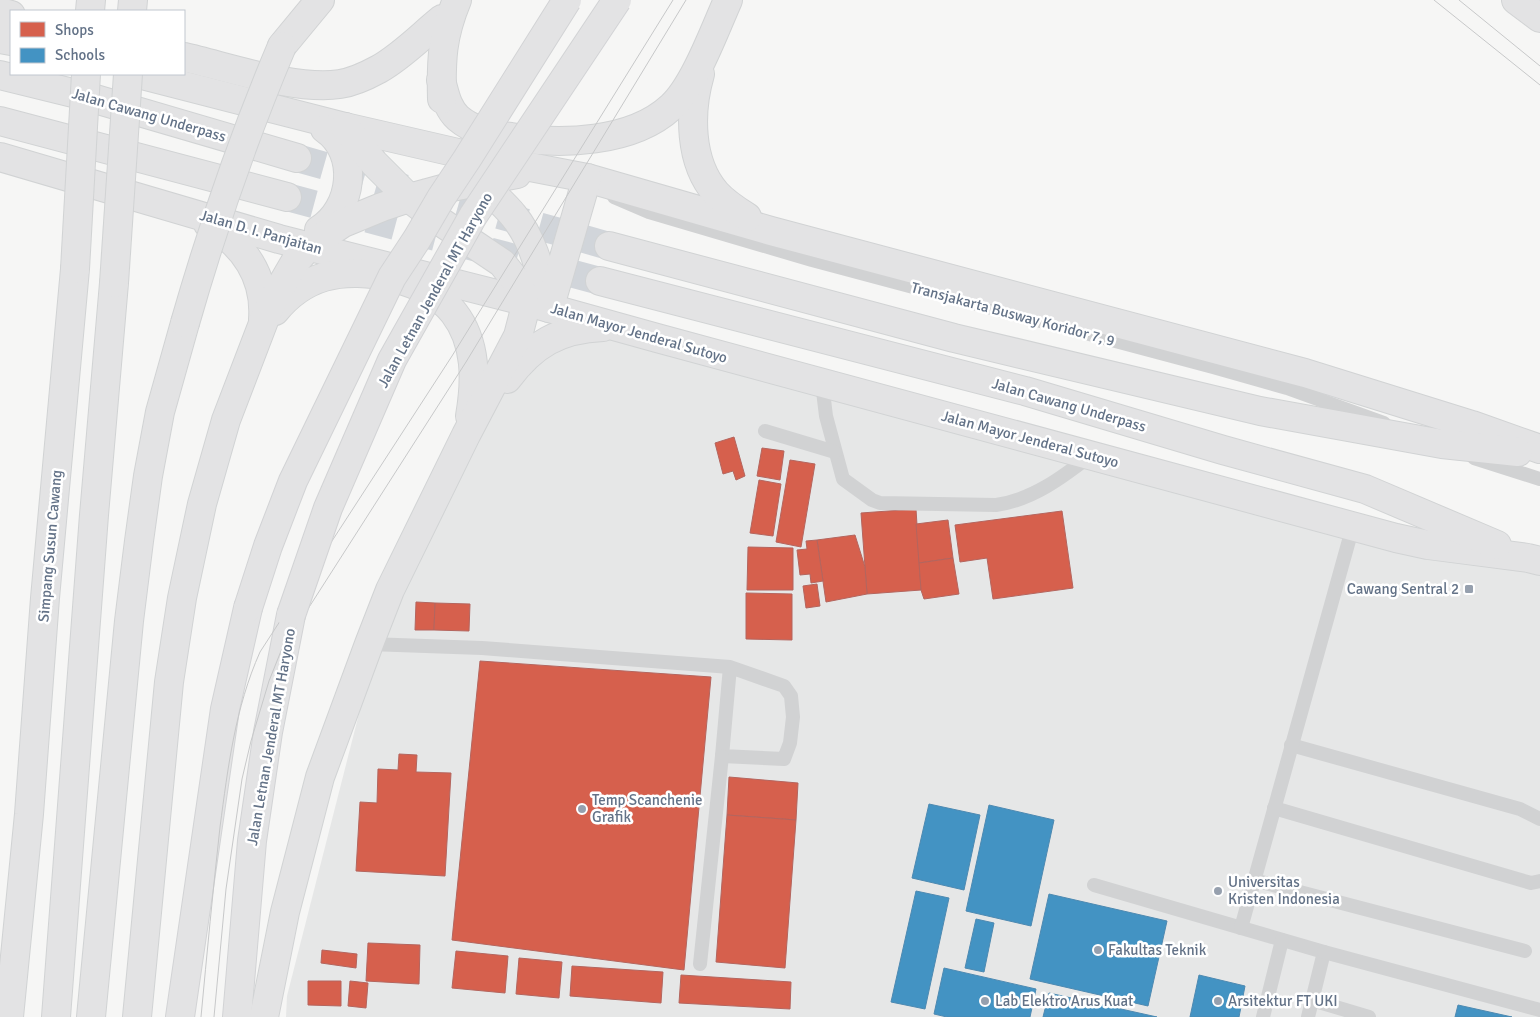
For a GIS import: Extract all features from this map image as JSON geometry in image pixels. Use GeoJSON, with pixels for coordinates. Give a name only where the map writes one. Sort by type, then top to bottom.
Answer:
{"type":"FeatureCollection","features":[{"type":"Feature","properties":{"kind":"main road"},"geometry":{"type":"LineString","coordinates":[[91,1017],[129,621],[148,476],[160,412],[208,243],[282,46],[296,0]]}},
{"type":"Feature","properties":{"kind":"main road"},"geometry":{"type":"LineString","coordinates":[[282,46],[320,0]]}},
{"type":"Feature","properties":{"kind":"main road"},"geometry":{"type":"LineString","coordinates":[[180,1017],[225,710],[248,608],[268,546],[293,481],[392,277],[567,0]]}},
{"type":"Feature","properties":{"kind":"main road","name":"Jalan Letnan Jenderal MT Haryono"},"geometry":{"type":"LineString","coordinates":[[237,1017],[252,841],[268,732],[291,615],[328,508],[392,360],[473,216],[617,0]]}},
{"type":"Feature","properties":{"kind":"main road"},"geometry":{"type":"LineString","coordinates":[[441,80],[448,104],[457,117],[468,125],[497,135],[530,140],[575,141],[620,133],[658,118],[673,106],[685,91],[707,48],[728,0]]}},
{"type":"Feature","properties":{"kind":"main road"},"geometry":{"type":"LineString","coordinates":[[1516,0],[1540,18]]}},
{"type":"Feature","properties":{"kind":"main road"},"geometry":{"type":"LineString","coordinates":[[185,57],[270,78],[305,84],[325,86],[342,84],[360,78],[394,60],[451,6]]}},
{"type":"Feature","properties":{"kind":"main road"},"geometry":{"type":"LineString","coordinates":[[451,6],[445,32],[441,68],[442,117],[458,153],[479,181],[507,208],[522,227],[534,252],[536,304]]}},
{"type":"Feature","properties":{"kind":"main road"},"geometry":{"type":"LineString","coordinates":[[275,110],[331,103],[352,98],[396,78],[410,65],[451,6]]}},
{"type":"Feature","properties":{"kind":"main road"},"geometry":{"type":"LineString","coordinates":[[707,48],[697,82],[694,106],[693,127],[701,166],[707,180],[723,201],[771,231]]}},
{"type":"Feature","properties":{"kind":"main road","name":"Jalan Cawang Underpass"},"geometry":{"type":"LineString","coordinates":[[0,75],[85,96],[297,158]]}},
{"type":"Feature","properties":{"kind":"main road","name":"Simpang Susun Cawang"},"geometry":{"type":"LineString","coordinates":[[9,1017],[29,814],[45,598],[75,269],[86,75]]}},
{"type":"Feature","properties":{"kind":"main road"},"geometry":{"type":"LineString","coordinates":[[56,1017],[94,515],[114,283],[128,75]]}},
{"type":"Feature","properties":{"kind":"main road"},"geometry":{"type":"LineString","coordinates":[[142,75],[345,127],[458,153],[587,178],[771,231],[1305,373],[1472,425],[1540,451]]}},
{"type":"Feature","properties":{"kind":"main road"},"geometry":{"type":"LineString","coordinates":[[279,238],[305,236],[326,226],[338,213],[348,185],[348,168],[339,142],[331,132],[304,117]]}},
{"type":"Feature","properties":{"kind":"main road"},"geometry":{"type":"LineString","coordinates":[[0,121],[287,197]]}},
{"type":"Feature","properties":{"kind":"main road"},"geometry":{"type":"LineString","coordinates":[[345,127],[374,163],[409,198],[502,263],[536,304]]}},
{"type":"Feature","properties":{"kind":"main road","name":"Jalan D. I. Panjaitan"},"geometry":{"type":"LineString","coordinates":[[0,157],[308,246],[536,304]]}},
{"type":"Feature","properties":{"kind":"main road"},"geometry":{"type":"LineString","coordinates":[[138,1017],[169,682],[182,598],[202,504],[226,420],[270,305],[295,262],[308,246],[343,223],[409,198],[479,181],[517,174],[559,172]]}},
{"type":"Feature","properties":{"kind":"main road"},"geometry":{"type":"LineString","coordinates":[[264,1017],[285,912],[320,777],[369,644],[390,590],[466,435],[518,336],[524,313],[536,304],[587,178]]}},
{"type":"Feature","properties":{"kind":"main road"},"geometry":{"type":"LineString","coordinates":[[170,206],[222,232],[246,256],[255,271],[261,287],[264,304],[262,325]]}},
{"type":"Feature","properties":{"kind":"main road"},"geometry":{"type":"LineString","coordinates":[[609,246],[954,338],[1260,411],[1442,444],[1540,451]]}},
{"type":"Feature","properties":{"kind":"main road"},"geometry":{"type":"LineString","coordinates":[[262,325],[290,295],[301,287],[324,277],[338,274],[376,275],[403,281],[428,292],[446,304],[455,314],[472,352],[474,389],[466,435]]}},
{"type":"Feature","properties":{"kind":"main road","name":"Jalan Cawang Underpass"},"geometry":{"type":"LineString","coordinates":[[600,281],[1025,391],[1223,450],[1366,489],[1536,559]]}},
{"type":"Feature","properties":{"kind":"main road","name":"Jalan Mayor Jenderal Sutoyo"},"geometry":{"type":"LineString","coordinates":[[536,304],[1353,526],[1428,545],[1536,559]]}},
{"type":"Feature","properties":{"kind":"main road"},"geometry":{"type":"LineString","coordinates":[[466,435],[519,363],[538,346],[560,335],[577,330],[615,327]]}},
{"type":"Feature","properties":{"kind":"lane","name":"Transjakarta Busway Koridor 7, 9"},"geometry":{"type":"LineString","coordinates":[[587,178],[609,194],[649,212],[812,260],[1287,388],[1442,444],[1472,457],[1540,479]]}},
{"type":"Feature","properties":{"kind":"lane"},"geometry":{"type":"LineString","coordinates":[[822,383],[826,416],[843,479],[872,500],[880,503],[996,505],[1008,503],[1060,480],[1091,455]]}},
{"type":"Feature","properties":{"kind":"lane"},"geometry":{"type":"LineString","coordinates":[[765,431],[835,452]]}},
{"type":"Feature","properties":{"kind":"lane"},"geometry":{"type":"LineString","coordinates":[[1241,928],[1353,526]]}},
{"type":"Feature","properties":{"kind":"lane"},"geometry":{"type":"LineString","coordinates":[[369,644],[482,648],[730,667],[784,686],[791,696],[793,717],[790,743],[784,760],[722,756]]}},
{"type":"Feature","properties":{"kind":"lane"},"geometry":{"type":"LineString","coordinates":[[700,964],[730,667]]}},
{"type":"Feature","properties":{"kind":"lane"},"geometry":{"type":"LineString","coordinates":[[1291,745],[1520,809],[1540,820]]}},
{"type":"Feature","properties":{"kind":"lane"},"geometry":{"type":"LineString","coordinates":[[1274,808],[1531,883],[1540,881]]}},
{"type":"Feature","properties":{"kind":"lane"},"geometry":{"type":"LineString","coordinates":[[145,1017],[155,900],[156,873],[153,850]]}},
{"type":"Feature","properties":{"kind":"lane"},"geometry":{"type":"LineString","coordinates":[[1254,880],[1525,951]]}},
{"type":"Feature","properties":{"kind":"lane"},"geometry":{"type":"LineString","coordinates":[[1094,885],[1324,952],[1540,1010]]}},
{"type":"Feature","properties":{"kind":"lane"},"geometry":{"type":"LineString","coordinates":[[1263,1017],[1282,940]]}},
{"type":"Feature","properties":{"kind":"lane"},"geometry":{"type":"LineString","coordinates":[[1308,1017],[1324,952]]}},
{"type":"Feature","properties":{"kind":"lane"},"geometry":{"type":"LineString","coordinates":[[1312,1000],[1369,1017]]}},
{"type":"Feature","properties":{"kind":"shaded area"},"geometry":{"type":"Polygon","coordinates":[[[577,330],[1540,561],[1540,1017],[286,1017],[287,996],[388,600],[519,363],[577,330]]]}},
{"type":"Feature","properties":{"kind":"building: Shops"},"geometry":{"type":"Polygon","coordinates":[[[734,437],[745,476],[736,480],[733,471],[723,474],[715,443],[734,437]]]}},
{"type":"Feature","properties":{"kind":"building: Shops"},"geometry":{"type":"Polygon","coordinates":[[[762,448],[784,451],[780,480],[757,476],[762,448]]]}},
{"type":"Feature","properties":{"kind":"building: Shops"},"geometry":{"type":"Polygon","coordinates":[[[790,460],[815,464],[801,547],[776,542],[790,460]]]}},
{"type":"Feature","properties":{"kind":"building: Shops"},"geometry":{"type":"Polygon","coordinates":[[[759,480],[781,484],[773,536],[750,533],[759,480]]]}},
{"type":"Feature","properties":{"kind":"building: Shops"},"geometry":{"type":"Polygon","coordinates":[[[916,509],[921,590],[867,594],[861,513],[916,509]]]}},
{"type":"Feature","properties":{"kind":"building: Shops"},"geometry":{"type":"Polygon","coordinates":[[[1062,511],[1073,588],[993,599],[987,558],[960,562],[955,525],[1062,511]]]}},
{"type":"Feature","properties":{"kind":"building: Shops"},"geometry":{"type":"Polygon","coordinates":[[[948,520],[953,558],[919,563],[916,524],[948,520]]]}},
{"type":"Feature","properties":{"kind":"building: Shops"},"geometry":{"type":"Polygon","coordinates":[[[855,535],[865,567],[867,594],[826,602],[817,540],[855,535]]]}},
{"type":"Feature","properties":{"kind":"building: Shops"},"geometry":{"type":"Polygon","coordinates":[[[817,540],[823,581],[811,583],[810,574],[800,575],[797,550],[807,549],[806,541],[817,540]]]}},
{"type":"Feature","properties":{"kind":"building: Shops"},"geometry":{"type":"Polygon","coordinates":[[[748,547],[793,548],[793,590],[747,590],[748,547]]]}},
{"type":"Feature","properties":{"kind":"building: Shops"},"geometry":{"type":"Polygon","coordinates":[[[953,558],[959,594],[924,599],[921,590],[919,563],[953,558]]]}},
{"type":"Feature","properties":{"kind":"building: Shops"},"geometry":{"type":"Polygon","coordinates":[[[817,584],[820,606],[806,608],[803,586],[817,584]]]}},
{"type":"Feature","properties":{"kind":"building: Shops"},"geometry":{"type":"Polygon","coordinates":[[[746,593],[792,594],[792,640],[746,639],[746,593]]]}},
{"type":"Feature","properties":{"kind":"building: Shops"},"geometry":{"type":"Polygon","coordinates":[[[416,602],[435,603],[434,630],[415,630],[416,602]]]}},
{"type":"Feature","properties":{"kind":"building: Shops"},"geometry":{"type":"Polygon","coordinates":[[[435,603],[470,604],[469,631],[434,630],[435,603]]]}},
{"type":"Feature","properties":{"kind":"building: Shops","name":"Temp Scanchenie Grafik"},"geometry":{"type":"Polygon","coordinates":[[[480,661],[711,677],[684,970],[452,940],[480,661]]]}},
{"type":"Feature","properties":{"kind":"building: Shops"},"geometry":{"type":"Polygon","coordinates":[[[399,754],[417,755],[416,772],[451,773],[445,876],[356,871],[360,802],[377,803],[378,769],[398,770],[399,754]]]}},
{"type":"Feature","properties":{"kind":"building: Shops"},"geometry":{"type":"Polygon","coordinates":[[[729,777],[798,783],[796,820],[727,815],[729,777]]]}},
{"type":"Feature","properties":{"kind":"building: Shops"},"geometry":{"type":"Polygon","coordinates":[[[727,815],[796,820],[785,968],[716,962],[727,815]]]}},
{"type":"Feature","properties":{"kind":"building: Shops"},"geometry":{"type":"Polygon","coordinates":[[[368,943],[420,945],[419,984],[366,981],[368,943]]]}},
{"type":"Feature","properties":{"kind":"building: Shops"},"geometry":{"type":"Polygon","coordinates":[[[322,950],[357,954],[356,968],[321,963],[322,950]]]}},
{"type":"Feature","properties":{"kind":"building: Shops"},"geometry":{"type":"Polygon","coordinates":[[[456,951],[508,956],[505,993],[452,988],[456,951]]]}},
{"type":"Feature","properties":{"kind":"building: Shops"},"geometry":{"type":"Polygon","coordinates":[[[519,958],[562,962],[559,998],[516,994],[519,958]]]}},
{"type":"Feature","properties":{"kind":"building: Shops"},"geometry":{"type":"Polygon","coordinates":[[[572,966],[663,972],[661,1003],[570,996],[572,966]]]}},
{"type":"Feature","properties":{"kind":"building: Shops"},"geometry":{"type":"Polygon","coordinates":[[[681,975],[791,982],[790,1009],[679,1003],[681,975]]]}},
{"type":"Feature","properties":{"kind":"building: Shops"},"geometry":{"type":"Polygon","coordinates":[[[308,981],[341,981],[341,1006],[308,1005],[308,981]]]}},
{"type":"Feature","properties":{"kind":"building: Shops"},"geometry":{"type":"Polygon","coordinates":[[[350,981],[368,983],[366,1008],[348,1006],[350,981]]]}},
{"type":"Feature","properties":{"kind":"building: Schools"},"geometry":{"type":"Polygon","coordinates":[[[929,804],[980,815],[964,890],[912,878],[929,804]]]}},
{"type":"Feature","properties":{"kind":"building: Schools"},"geometry":{"type":"Polygon","coordinates":[[[989,805],[1054,820],[1031,926],[966,911],[989,805]]]}},
{"type":"Feature","properties":{"kind":"building: Schools"},"geometry":{"type":"Polygon","coordinates":[[[916,891],[949,898],[925,1009],[891,1002],[916,891]]]}},
{"type":"Feature","properties":{"kind":"building: Schools","name":"Fakultas Teknik"},"geometry":{"type":"Polygon","coordinates":[[[1049,894],[1167,921],[1148,1006],[1030,979],[1049,894]]]}},
{"type":"Feature","properties":{"kind":"building: Schools"},"geometry":{"type":"Polygon","coordinates":[[[976,919],[994,923],[984,972],[965,968],[976,919]]]}},
{"type":"Feature","properties":{"kind":"building: Schools","name":"Lab Elektro Arus Kuat"},"geometry":{"type":"Polygon","coordinates":[[[944,968],[1036,989],[1030,1017],[947,1017],[934,1014],[944,968]]]}},
{"type":"Feature","properties":{"kind":"building: Schools","name":"Arsitektur FT UKI"},"geometry":{"type":"Polygon","coordinates":[[[1199,975],[1245,986],[1239,1017],[1190,1017],[1199,975]]]}},
{"type":"Feature","properties":{"kind":"building: Schools"},"geometry":{"type":"Polygon","coordinates":[[[1049,993],[1157,1017],[1043,1017],[1049,993]]]}},
{"type":"Feature","properties":{"kind":"building: Schools"},"geometry":{"type":"Polygon","coordinates":[[[1458,1005],[1512,1017],[1455,1017],[1458,1005]]]}},
{"type":"Feature","properties":{"kind":"tunnel"},"geometry":{"type":"LineString","coordinates":[[297,158],[609,246]]}},
{"type":"Feature","properties":{"kind":"tunnel"},"geometry":{"type":"LineString","coordinates":[[287,197],[600,281]]}},
{"type":"Feature","properties":{"kind":"tram line"},"geometry":{"type":"LineString","coordinates":[[201,1017],[220,827],[230,760],[238,716],[251,673],[260,652],[452,356],[673,0]]}},
{"type":"Feature","properties":{"kind":"tram line"},"geometry":{"type":"LineString","coordinates":[[214,1017],[226,889],[242,779],[269,681],[281,651],[466,362],[686,0]]}},
{"type":"Feature","properties":{"kind":"tram line"},"geometry":{"type":"LineString","coordinates":[[1434,0],[1540,85]]}},
{"type":"Feature","properties":{"kind":"tram line"},"geometry":{"type":"LineString","coordinates":[[1459,0],[1540,66]]}},
{"type":"Feature","properties":{"kind":"place","name":"Cawang Sentral 2"},"geometry":{"type":"Point","coordinates":[1469,589]}},
{"type":"Feature","properties":{"kind":"place","name":"Temp Scanchenie Grafik"},"geometry":{"type":"Point","coordinates":[582,809]}},
{"type":"Feature","properties":{"kind":"place","name":"Universitas Kristen Indonesia"},"geometry":{"type":"Point","coordinates":[1218,891]}},
{"type":"Feature","properties":{"kind":"place","name":"Fakultas Teknik"},"geometry":{"type":"Point","coordinates":[1098,950]}},
{"type":"Feature","properties":{"kind":"place","name":"Lab Elektro Arus Kuat"},"geometry":{"type":"Point","coordinates":[985,1001]}},
{"type":"Feature","properties":{"kind":"place","name":"Arsitektur FT UKI"},"geometry":{"type":"Point","coordinates":[1218,1001]}}]}
